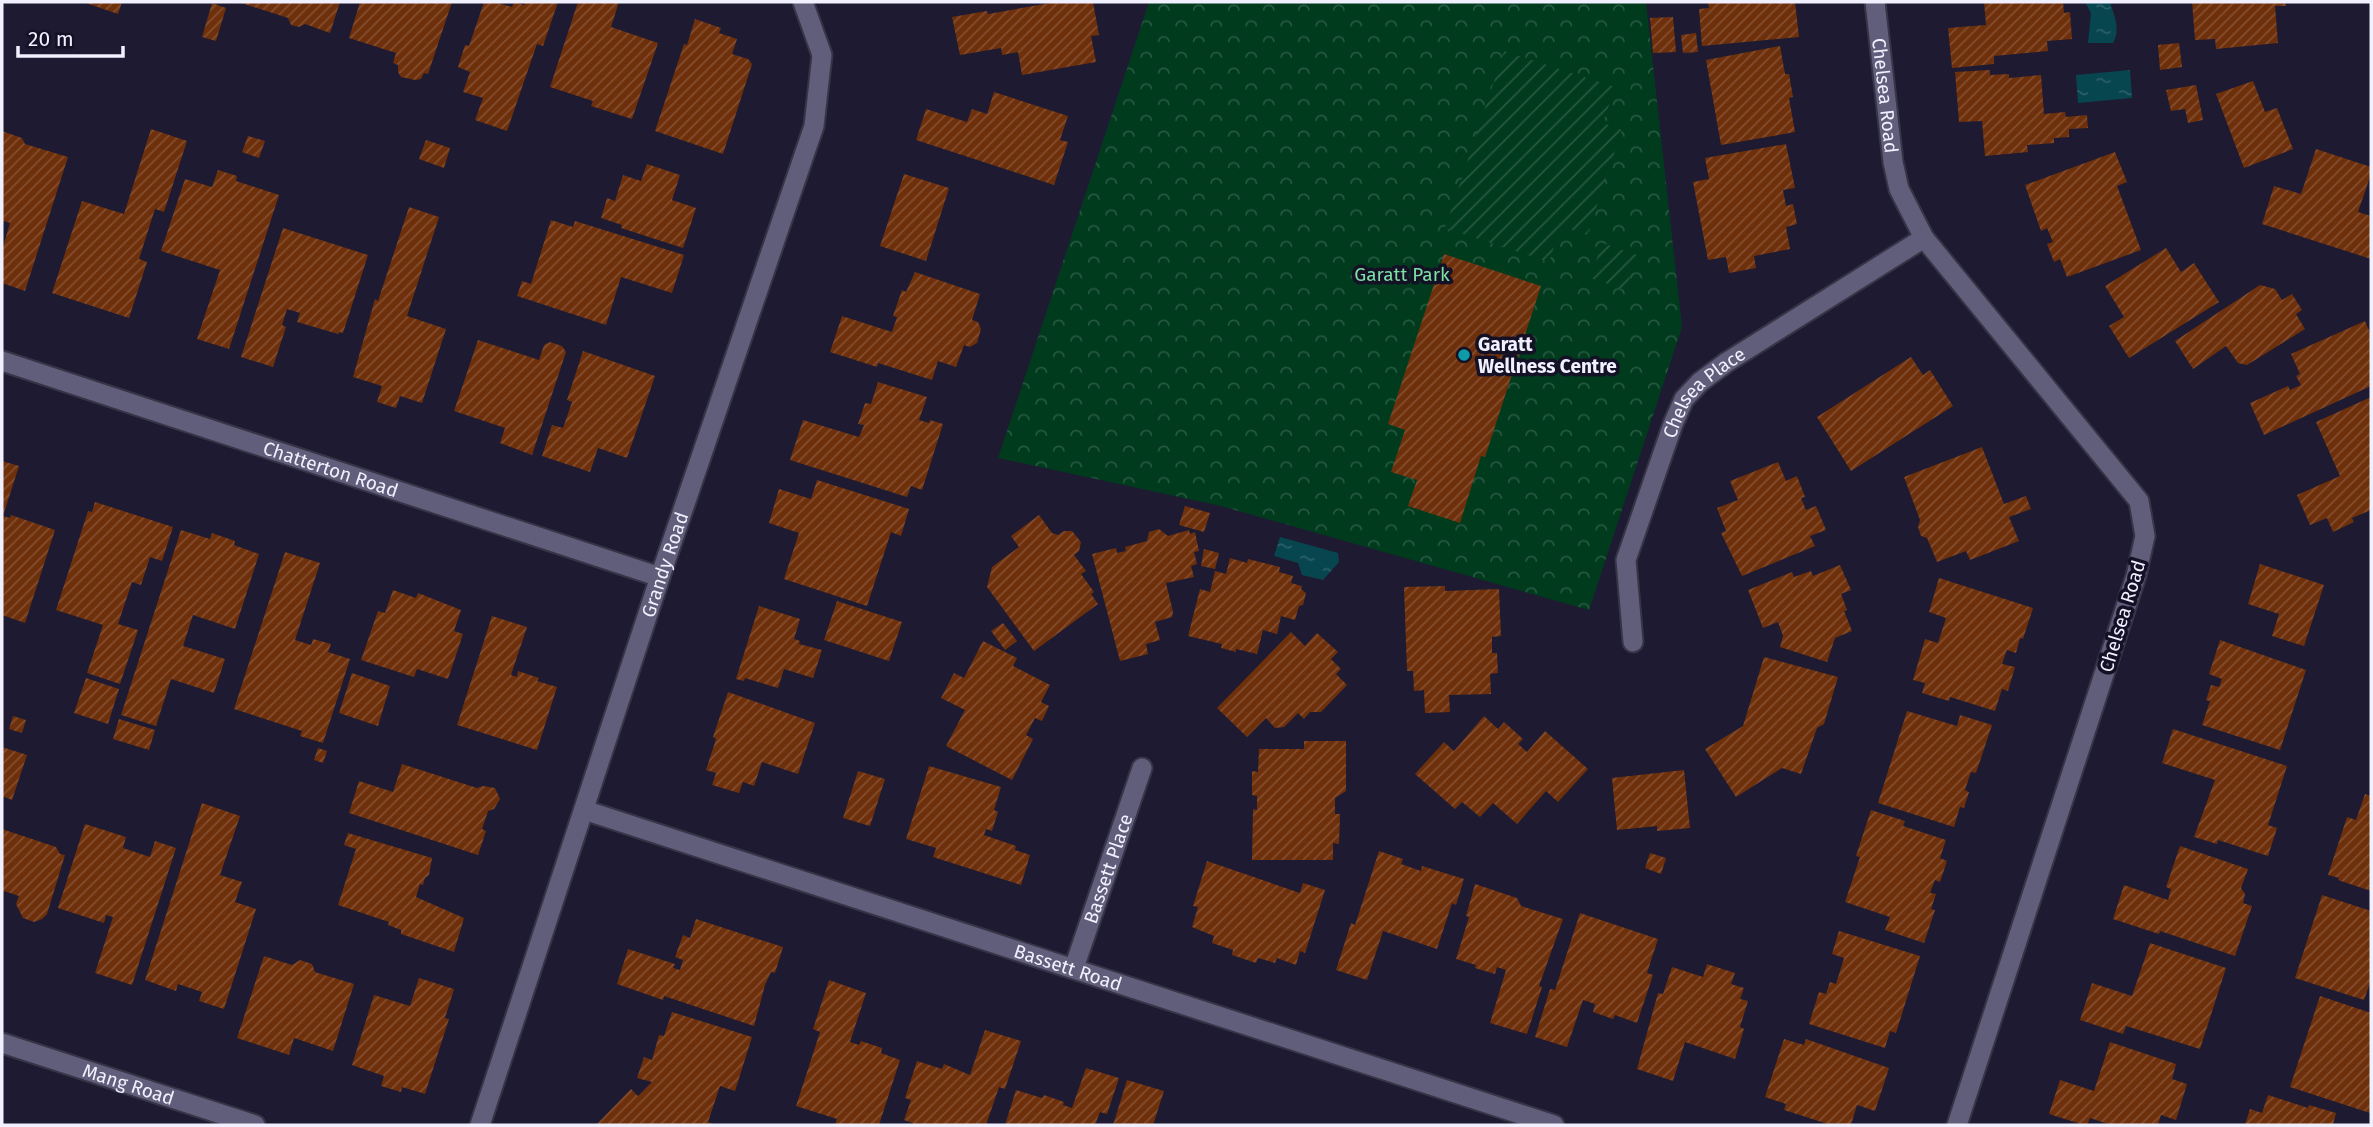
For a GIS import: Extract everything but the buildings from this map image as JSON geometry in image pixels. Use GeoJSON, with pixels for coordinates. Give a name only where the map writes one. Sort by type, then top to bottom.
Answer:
{"type":"FeatureCollection","features":[{"type":"Feature","properties":{"kind":"street","name":"Grandy Road"},"geometry":{"type":"LineString","coordinates":[[480,1125],[660,577],[814,126],[822,55],[803,2]]}},
{"type":"Feature","properties":{"kind":"street","name":"Chelsea Road"},"geometry":{"type":"LineString","coordinates":[[1875,2],[1893,162],[1899,190],[1924,238],[2139,501],[2145,536],[2136,576],[1957,1125]]}},
{"type":"Feature","properties":{"kind":"street","name":"Chelsea Place"},"geometry":{"type":"LineString","coordinates":[[1633,642],[1626,560],[1684,398],[1727,362],[1924,238]]}},
{"type":"Feature","properties":{"kind":"street","name":"Chatterton Road"},"geometry":{"type":"LineString","coordinates":[[2,361],[660,577]]}},
{"type":"Feature","properties":{"kind":"street","name":"Bassett Place"},"geometry":{"type":"LineString","coordinates":[[1074,968],[1142,768]]}},
{"type":"Feature","properties":{"kind":"street","name":"Bassett Road"},"geometry":{"type":"LineString","coordinates":[[584,810],[1553,1125]]}},
{"type":"Feature","properties":{"kind":"street","name":"Mang Road"},"geometry":{"type":"LineString","coordinates":[[2,1043],[256,1125]]}},
{"type":"Feature","properties":{"kind":"green space","name":"Garatt Park"},"geometry":{"type":"Polygon","coordinates":[[[1149,2],[1646,2],[1682,327],[1589,610],[1221,506],[998,458],[1149,2]]]}},
{"type":"Feature","properties":{"kind":"green space"},"geometry":{"type":"Polygon","coordinates":[[[1504,51],[1615,87],[1603,123],[1622,130],[1587,235],[1561,226],[1549,262],[1445,228],[1504,51]]]}},
{"type":"Feature","properties":{"kind":"green space"},"geometry":{"type":"Polygon","coordinates":[[[1602,243],[1637,255],[1626,290],[1590,278],[1602,243]]]}},
{"type":"Feature","properties":{"kind":"water"},"geometry":{"type":"Polygon","coordinates":[[[2085,2],[2110,2],[2117,28],[2113,43],[2088,43],[2091,13],[2085,2]]]}},
{"type":"Feature","properties":{"kind":"water"},"geometry":{"type":"Polygon","coordinates":[[[2130,70],[2132,98],[2078,103],[2076,75],[2130,70]]]}},
{"type":"Feature","properties":{"kind":"water"},"geometry":{"type":"Polygon","coordinates":[[[1280,537],[1338,553],[1339,562],[1323,580],[1302,575],[1298,563],[1274,556],[1280,537]]]}},
{"type":"Feature","properties":{"kind":"place","name":"Garatt Wellness Centre"},"geometry":{"type":"Point","coordinates":[1464,355]}}]}
